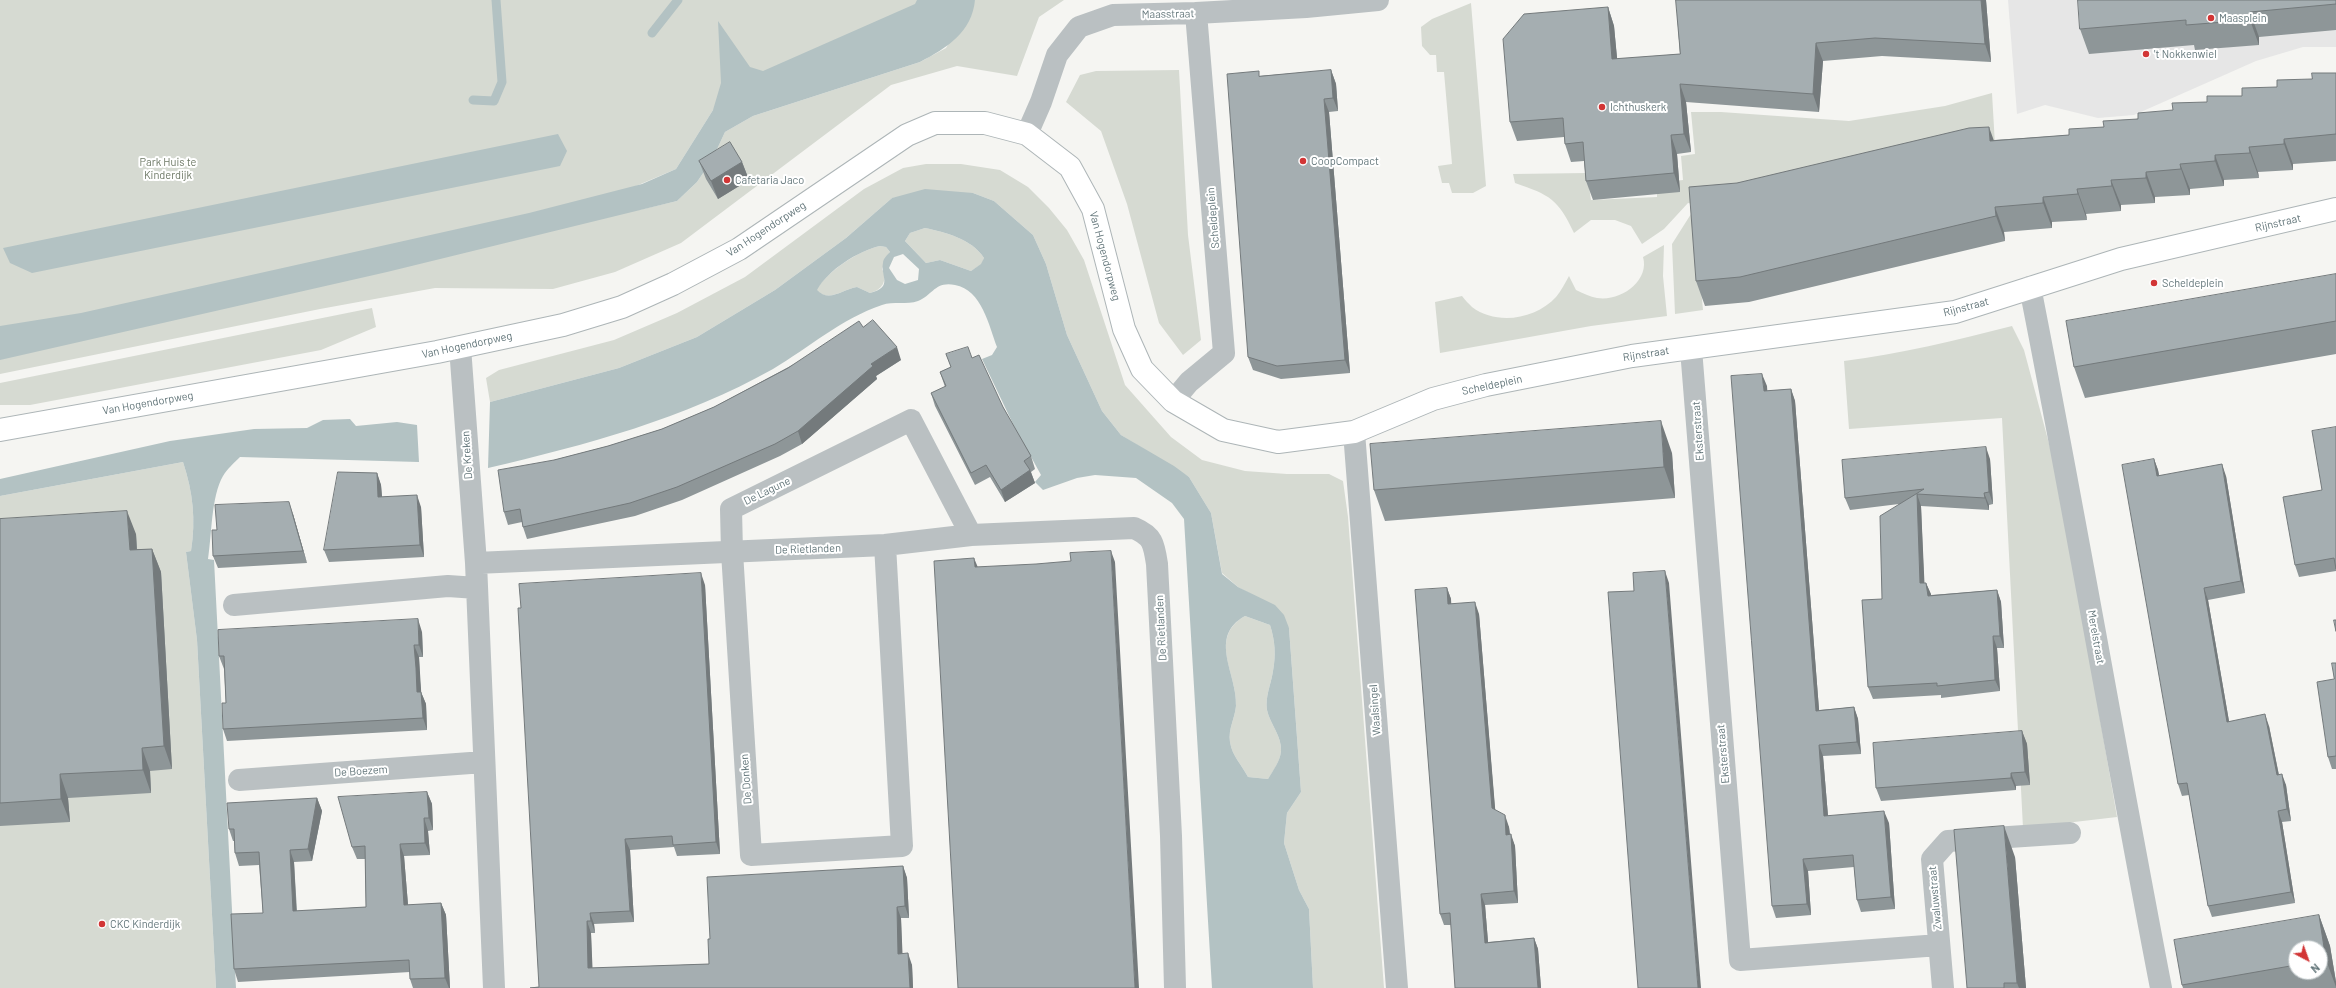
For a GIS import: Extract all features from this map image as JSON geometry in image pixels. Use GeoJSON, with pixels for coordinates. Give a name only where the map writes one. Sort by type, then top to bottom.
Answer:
{"type":"FeatureCollection","features":[{"type":"Feature","properties":{"kind":"street","name":"Maasstraat"},"geometry":{"type":"LineString","coordinates":[[1027,134],[1041,102],[1057,55],[1079,27],[1113,8],[1196,13],[1306,7],[1378,0]]}},
{"type":"Feature","properties":{"kind":"street","name":"Scheldeplein"},"geometry":{"type":"LineString","coordinates":[[1173,401],[1189,382],[1224,353],[1196,13]]}},
{"type":"Feature","properties":{"kind":"street","name":"Van Hogendorpweg"},"geometry":{"type":"LineString","coordinates":[[0,430],[460,347],[563,325],[622,306],[673,284],[739,249],[907,135],[935,123],[985,123],[1027,134],[1070,167],[1093,209],[1124,329],[1142,369],[1173,401],[1223,430],[1278,442],[1354,432]]}},
{"type":"Feature","properties":{"kind":"street","name":"Rijnstraat"},"geometry":{"type":"LineString","coordinates":[[1564,370],[1632,356],[1955,312],[2121,259],[2336,209]]}},
{"type":"Feature","properties":{"kind":"street","name":"Merelstraat"},"geometry":{"type":"LineString","coordinates":[[2030,287],[2076,521],[2125,803],[2161,988]]}},
{"type":"Feature","properties":{"kind":"street","name":"De Kreken"},"geometry":{"type":"LineString","coordinates":[[460,347],[476,563]]}},
{"type":"Feature","properties":{"kind":"street","name":"Eksterstraat"},"geometry":{"type":"LineString","coordinates":[[1691,349],[1740,960],[1939,945]]}},
{"type":"Feature","properties":{"kind":"street","name":"Scheldeplein"},"geometry":{"type":"LineString","coordinates":[[1354,432],[1433,399],[1486,385],[1564,370]]}},
{"type":"Feature","properties":{"kind":"street","name":"De Lagune"},"geometry":{"type":"LineString","coordinates":[[732,552],[732,509],[911,420],[971,535]]}},
{"type":"Feature","properties":{"kind":"street","name":"Waalsingel"},"geometry":{"type":"LineString","coordinates":[[1354,432],[1397,988]]}},
{"type":"Feature","properties":{"kind":"street","name":"De Rietlanden"},"geometry":{"type":"LineString","coordinates":[[732,552],[885,545],[971,535],[1134,528],[1147,534],[1154,545],[1158,564],[1171,836],[1175,988]]}},
{"type":"Feature","properties":{"kind":"street","name":"De Donken"},"geometry":{"type":"LineString","coordinates":[[732,552],[751,855],[902,846],[885,545]]}},
{"type":"Feature","properties":{"kind":"street"},"geometry":{"type":"LineString","coordinates":[[494,988],[476,563],[732,552]]}},
{"type":"Feature","properties":{"kind":"street"},"geometry":{"type":"LineString","coordinates":[[234,605],[448,586],[477,588]]}},
{"type":"Feature","properties":{"kind":"street","name":"De Boezem"},"geometry":{"type":"LineString","coordinates":[[239,780],[484,762]]}},
{"type":"Feature","properties":{"kind":"street","name":"Zwaluwstraat"},"geometry":{"type":"LineString","coordinates":[[1943,988],[1932,859],[1948,841],[2070,833]]}},
{"type":"Feature","properties":{"kind":"shaded area"},"geometry":{"type":"Polygon","coordinates":[[[917,0],[975,0],[969,21],[956,38],[940,51],[920,62],[753,116],[725,132],[712,160],[697,182],[677,201],[387,272],[0,360],[0,326],[81,313],[529,213],[642,184],[676,169],[713,110],[721,83],[718,21],[750,67],[763,71],[915,4],[917,0]]]}},
{"type":"Feature","properties":{"kind":"shaded area","name":"'t Nokkenwiel"},"geometry":{"type":"Polygon","coordinates":[[[2008,0],[2336,0],[2336,47],[2303,47],[2256,61],[2134,115],[2098,118],[2045,105],[2017,114],[2008,0]]]}},
{"type":"Feature","properties":{"kind":"shaded area"},"geometry":{"type":"Polygon","coordinates":[[[558,134],[567,151],[560,166],[32,273],[10,263],[3,248],[558,134]]]}},
{"type":"Feature","properties":{"kind":"shaded area"},"geometry":{"type":"Polygon","coordinates":[[[925,189],[973,193],[994,201],[1033,235],[1046,264],[1067,335],[1102,411],[1121,435],[1174,466],[1189,477],[1211,513],[1222,574],[1238,587],[1275,605],[1284,615],[1289,628],[1301,792],[1287,813],[1284,843],[1299,890],[1309,909],[1313,988],[1212,988],[1184,519],[1172,503],[1136,478],[1095,475],[1077,478],[1043,490],[1035,482],[1041,475],[1013,424],[982,359],[992,355],[997,347],[991,329],[978,301],[964,288],[948,284],[943,285],[918,301],[909,303],[891,303],[867,311],[826,334],[773,369],[739,387],[670,416],[598,440],[488,468],[490,402],[619,368],[697,337],[775,290],[846,238],[892,198],[925,189]],[[925,228],[910,233],[905,241],[926,263],[940,260],[971,271],[981,264],[984,258],[973,246],[958,237],[925,228]],[[880,246],[862,252],[844,262],[828,275],[817,290],[822,294],[831,295],[857,287],[870,293],[882,288],[884,284],[883,262],[885,257],[890,252],[886,247],[880,246]],[[903,254],[894,257],[889,268],[897,280],[905,284],[918,280],[919,269],[903,254]],[[1245,616],[1234,625],[1228,635],[1226,646],[1236,706],[1230,733],[1231,747],[1248,777],[1268,779],[1278,762],[1281,751],[1280,740],[1267,710],[1267,695],[1272,676],[1274,659],[1273,637],[1270,625],[1245,616]]]}},
{"type":"Feature","properties":{"kind":"shaded area"},"geometry":{"type":"Polygon","coordinates":[[[350,419],[356,426],[397,422],[417,425],[419,462],[240,457],[223,476],[216,494],[212,516],[208,559],[214,560],[236,988],[216,988],[197,640],[186,552],[191,551],[193,540],[193,506],[183,462],[0,496],[0,479],[170,441],[254,429],[307,428],[323,420],[350,419]]]}},
{"type":"Feature","properties":{"kind":"green space","name":"Park Huis te Kinderdijk"},"geometry":{"type":"Polygon","coordinates":[[[0,0],[930,0],[713,110],[676,169],[636,186],[639,210],[677,201],[697,182],[712,160],[725,132],[753,116],[920,62],[946,48],[975,0],[1064,0],[1039,17],[1017,76],[957,66],[891,85],[681,243],[615,272],[553,289],[435,288],[320,309],[0,374],[0,0]]]}},
{"type":"Feature","properties":{"kind":"green space"},"geometry":{"type":"Polygon","coordinates":[[[1471,3],[1486,186],[1473,193],[1452,193],[1449,183],[1442,183],[1438,166],[1452,164],[1444,72],[1437,72],[1436,55],[1430,55],[1422,46],[1421,27],[1432,19],[1471,3]]]}},
{"type":"Feature","properties":{"kind":"green space"},"geometry":{"type":"Polygon","coordinates":[[[1179,70],[1188,235],[1201,340],[1183,355],[1159,323],[1127,204],[1101,131],[1066,102],[1080,75],[1096,71],[1179,70]]]}},
{"type":"Feature","properties":{"kind":"green space"},"geometry":{"type":"Polygon","coordinates":[[[1992,93],[1995,145],[1699,205],[1688,203],[1664,229],[1642,244],[1631,226],[1615,220],[1591,220],[1574,233],[1558,205],[1545,195],[1515,183],[1513,174],[1587,173],[1591,200],[1657,197],[1657,183],[1683,180],[1681,156],[1695,154],[1691,112],[1721,112],[1849,121],[1945,106],[1992,93]]]}},
{"type":"Feature","properties":{"kind":"green space"},"geometry":{"type":"Polygon","coordinates":[[[926,164],[961,164],[1000,170],[1028,187],[1049,208],[1067,230],[1084,260],[1125,385],[1171,437],[1202,460],[1245,471],[1287,474],[1329,474],[1343,481],[1348,517],[1384,988],[1313,988],[1309,909],[1299,890],[1284,843],[1287,813],[1301,792],[1289,628],[1255,596],[1238,587],[1222,573],[1211,513],[1189,477],[1121,435],[1102,411],[1067,335],[1046,264],[1033,235],[994,201],[973,193],[892,198],[846,238],[775,290],[697,337],[619,368],[490,402],[486,378],[499,370],[614,340],[677,313],[745,277],[864,189],[903,168],[926,164]]]}},
{"type":"Feature","properties":{"kind":"green space"},"geometry":{"type":"Polygon","coordinates":[[[1691,214],[1694,215],[1703,310],[1675,314],[1672,244],[1691,214]]]}},
{"type":"Feature","properties":{"kind":"green space"},"geometry":{"type":"Polygon","coordinates":[[[925,228],[958,237],[973,246],[984,258],[982,264],[971,271],[940,260],[926,263],[905,241],[910,233],[925,228]]]}},
{"type":"Feature","properties":{"kind":"green space"},"geometry":{"type":"Polygon","coordinates":[[[1664,245],[1663,276],[1667,316],[1591,326],[1440,353],[1435,302],[1462,296],[1472,307],[1493,317],[1504,318],[1527,315],[1548,305],[1558,295],[1569,276],[1576,290],[1584,294],[1597,298],[1615,297],[1624,293],[1638,282],[1644,266],[1643,257],[1664,245]]]}},
{"type":"Feature","properties":{"kind":"green space"},"geometry":{"type":"Polygon","coordinates":[[[880,246],[886,247],[890,252],[882,269],[884,273],[884,281],[878,290],[870,293],[857,287],[836,294],[826,295],[821,294],[816,290],[828,276],[844,263],[862,252],[880,246]]]}},
{"type":"Feature","properties":{"kind":"green space"},"geometry":{"type":"Polygon","coordinates":[[[372,308],[376,327],[321,350],[30,405],[0,405],[0,383],[372,308]]]}},
{"type":"Feature","properties":{"kind":"green space"},"geometry":{"type":"Polygon","coordinates":[[[2012,326],[2024,350],[2059,481],[2117,817],[2023,828],[2002,418],[1849,429],[1844,361],[1907,351],[2012,326]]]}},
{"type":"Feature","properties":{"kind":"green space"},"geometry":{"type":"Polygon","coordinates":[[[183,462],[193,506],[193,540],[191,551],[186,552],[197,640],[216,988],[0,988],[0,496],[183,462]]]}},
{"type":"Feature","properties":{"kind":"green space"},"geometry":{"type":"Polygon","coordinates":[[[1245,616],[1270,625],[1274,642],[1274,665],[1267,695],[1267,710],[1280,740],[1281,751],[1278,763],[1268,779],[1248,777],[1235,756],[1230,742],[1230,733],[1236,706],[1226,646],[1228,635],[1234,625],[1245,616]]]}},
{"type":"Feature","properties":{"kind":"building"},"geometry":{"type":"Polygon","coordinates":[[[1676,0],[1981,0],[1985,44],[1875,38],[1816,43],[1813,94],[1680,84],[1684,134],[1671,135],[1674,173],[1586,181],[1583,142],[1565,144],[1563,118],[1510,122],[1503,39],[1524,14],[1608,7],[1612,59],[1680,54],[1676,0]]]}},
{"type":"Feature","properties":{"kind":"building"},"geometry":{"type":"Polygon","coordinates":[[[2078,0],[2336,0],[2336,4],[2250,12],[2250,20],[2186,25],[2186,20],[2080,29],[2078,0]]]}},
{"type":"Feature","properties":{"kind":"building"},"geometry":{"type":"Polygon","coordinates":[[[1331,70],[1333,98],[1324,99],[1345,360],[1277,366],[1248,357],[1227,74],[1259,71],[1259,76],[1331,70]]]}},
{"type":"Feature","properties":{"kind":"building"},"geometry":{"type":"Polygon","coordinates":[[[2312,73],[2336,73],[2336,134],[2284,139],[2284,144],[2249,147],[2250,153],[2215,155],[2215,161],[2180,164],[2181,169],[2146,172],[2146,178],[2111,180],[2112,186],[2077,189],[2078,194],[2043,197],[2043,203],[1995,207],[1996,216],[1740,277],[1696,281],[1689,187],[1737,183],[1969,128],[1989,127],[1990,141],[2069,135],[2069,129],[2104,127],[2103,121],[2138,119],[2138,113],[2173,110],[2172,103],[2207,102],[2207,96],[2242,96],[2242,88],[2277,87],[2277,80],[2312,79],[2312,73]]]}},
{"type":"Feature","properties":{"kind":"building"},"geometry":{"type":"Polygon","coordinates":[[[730,142],[742,162],[711,181],[699,161],[730,142]]]}},
{"type":"Feature","properties":{"kind":"building"},"geometry":{"type":"Polygon","coordinates":[[[2336,274],[2336,321],[2074,367],[2066,321],[2336,274]]]}},
{"type":"Feature","properties":{"kind":"building"},"geometry":{"type":"Polygon","coordinates":[[[873,320],[897,347],[871,364],[873,366],[798,431],[775,444],[677,487],[630,503],[523,527],[520,509],[504,512],[498,470],[554,460],[608,446],[662,429],[714,407],[788,368],[859,321],[863,327],[873,320]]]}},
{"type":"Feature","properties":{"kind":"building"},"geometry":{"type":"Polygon","coordinates":[[[968,347],[972,358],[979,355],[1003,407],[1031,456],[1024,461],[1030,470],[1001,490],[986,465],[971,473],[931,393],[946,386],[940,372],[951,367],[946,354],[968,347]]]}},
{"type":"Feature","properties":{"kind":"building"},"geometry":{"type":"Polygon","coordinates":[[[1762,374],[1764,391],[1791,389],[1816,711],[1854,707],[1857,742],[1819,745],[1824,816],[1884,811],[1891,897],[1857,900],[1853,855],[1803,859],[1807,904],[1772,906],[1731,376],[1762,374]]]}},
{"type":"Feature","properties":{"kind":"building"},"geometry":{"type":"Polygon","coordinates":[[[1661,421],[1664,467],[1374,490],[1370,444],[1661,421]]]}},
{"type":"Feature","properties":{"kind":"building"},"geometry":{"type":"Polygon","coordinates":[[[2336,427],[2336,569],[2334,558],[2295,565],[2283,497],[2322,490],[2312,431],[2336,427]]]}},
{"type":"Feature","properties":{"kind":"building"},"geometry":{"type":"Polygon","coordinates":[[[1986,447],[1989,492],[1984,493],[1985,498],[1917,494],[1920,583],[1926,583],[1928,596],[1997,590],[2000,636],[1993,636],[1995,680],[1937,686],[1937,683],[1868,687],[1862,600],[1882,599],[1880,516],[1924,489],[1845,498],[1842,460],[1986,447]]]}},
{"type":"Feature","properties":{"kind":"building"},"geometry":{"type":"Polygon","coordinates":[[[2154,459],[2157,476],[2222,464],[2241,581],[2204,588],[2227,722],[2265,714],[2277,775],[2282,774],[2287,809],[2278,811],[2291,892],[2208,906],[2187,783],[2178,784],[2122,465],[2154,459]]]}},
{"type":"Feature","properties":{"kind":"building"},"geometry":{"type":"Polygon","coordinates":[[[338,472],[377,473],[378,497],[417,495],[420,545],[324,550],[338,472]]]}},
{"type":"Feature","properties":{"kind":"building"},"geometry":{"type":"Polygon","coordinates":[[[289,502],[303,551],[213,556],[212,530],[217,530],[215,505],[289,502]]]}},
{"type":"Feature","properties":{"kind":"building"},"geometry":{"type":"Polygon","coordinates":[[[127,511],[130,550],[152,549],[164,746],[142,748],[143,770],[60,774],[61,799],[0,803],[0,519],[127,511]]]}},
{"type":"Feature","properties":{"kind":"building"},"geometry":{"type":"Polygon","coordinates":[[[1111,551],[1135,988],[958,988],[934,561],[974,558],[975,567],[1036,564],[1071,561],[1070,553],[1111,551]]]}},
{"type":"Feature","properties":{"kind":"building"},"geometry":{"type":"Polygon","coordinates":[[[1665,571],[1698,988],[1638,988],[1608,592],[1634,591],[1633,573],[1665,571]]]}},
{"type":"Feature","properties":{"kind":"building"},"geometry":{"type":"Polygon","coordinates":[[[701,573],[716,842],[673,845],[672,836],[625,839],[630,911],[590,913],[591,921],[587,921],[588,968],[709,964],[708,939],[710,939],[707,877],[903,866],[905,906],[897,907],[898,954],[908,953],[910,988],[530,988],[539,987],[518,608],[521,608],[519,584],[701,573]]]}},
{"type":"Feature","properties":{"kind":"building"},"geometry":{"type":"Polygon","coordinates":[[[1447,588],[1448,604],[1475,602],[1492,808],[1505,815],[1506,835],[1511,834],[1514,891],[1481,894],[1485,943],[1534,938],[1538,988],[1455,988],[1450,913],[1440,914],[1415,590],[1447,588]]]}},
{"type":"Feature","properties":{"kind":"building"},"geometry":{"type":"Polygon","coordinates":[[[418,619],[419,645],[414,645],[417,692],[421,692],[423,718],[223,729],[222,703],[226,703],[224,656],[219,656],[218,630],[418,619]]]}},
{"type":"Feature","properties":{"kind":"building"},"geometry":{"type":"Polygon","coordinates":[[[2334,620],[2336,620],[2336,631],[2334,620]]]}},
{"type":"Feature","properties":{"kind":"building"},"geometry":{"type":"Polygon","coordinates":[[[2332,663],[2336,663],[2336,756],[2328,757],[2317,682],[2334,679],[2332,663]]]}},
{"type":"Feature","properties":{"kind":"building"},"geometry":{"type":"Polygon","coordinates":[[[2022,731],[2025,772],[2011,773],[2011,778],[1876,788],[1873,743],[2022,731]]]}},
{"type":"Feature","properties":{"kind":"building"},"geometry":{"type":"Polygon","coordinates":[[[427,792],[429,818],[424,818],[425,843],[400,844],[404,905],[441,903],[445,978],[410,979],[409,960],[234,969],[231,914],[263,913],[259,852],[235,853],[234,829],[229,829],[227,803],[317,798],[308,849],[290,850],[293,911],[366,907],[365,846],[352,847],[338,797],[427,792]]]}},
{"type":"Feature","properties":{"kind":"building"},"geometry":{"type":"Polygon","coordinates":[[[2004,826],[2017,983],[2004,983],[2004,988],[1967,988],[1954,830],[2004,826]]]}},
{"type":"Feature","properties":{"kind":"building"},"geometry":{"type":"Polygon","coordinates":[[[2319,915],[2323,940],[2288,940],[2288,966],[2182,985],[2174,940],[2319,915]]]}},
{"type":"Feature","properties":{"kind":"waterway"},"geometry":{"type":"LineString","coordinates":[[473,100],[494,101],[502,82],[496,0]]}},
{"type":"Feature","properties":{"kind":"waterway"},"geometry":{"type":"LineString","coordinates":[[652,33],[678,0]]}},
{"type":"Feature","properties":{"kind":"place","name":"Maasplein"},"geometry":{"type":"Point","coordinates":[2211,18]}},
{"type":"Feature","properties":{"kind":"place","name":"'t Nokkenwiel"},"geometry":{"type":"Point","coordinates":[2146,54]}},
{"type":"Feature","properties":{"kind":"place","name":"Ichthuskerk"},"geometry":{"type":"Point","coordinates":[1602,107]}},
{"type":"Feature","properties":{"kind":"place","name":"CoopCompact"},"geometry":{"type":"Point","coordinates":[1303,161]}},
{"type":"Feature","properties":{"kind":"place","name":"Cafetaria Jaco"},"geometry":{"type":"Point","coordinates":[727,180]}},
{"type":"Feature","properties":{"kind":"place","name":"Scheldeplein"},"geometry":{"type":"Point","coordinates":[2154,283]}},
{"type":"Feature","properties":{"kind":"place","name":"CKC Kinderdijk"},"geometry":{"type":"Point","coordinates":[102,924]}}]}
